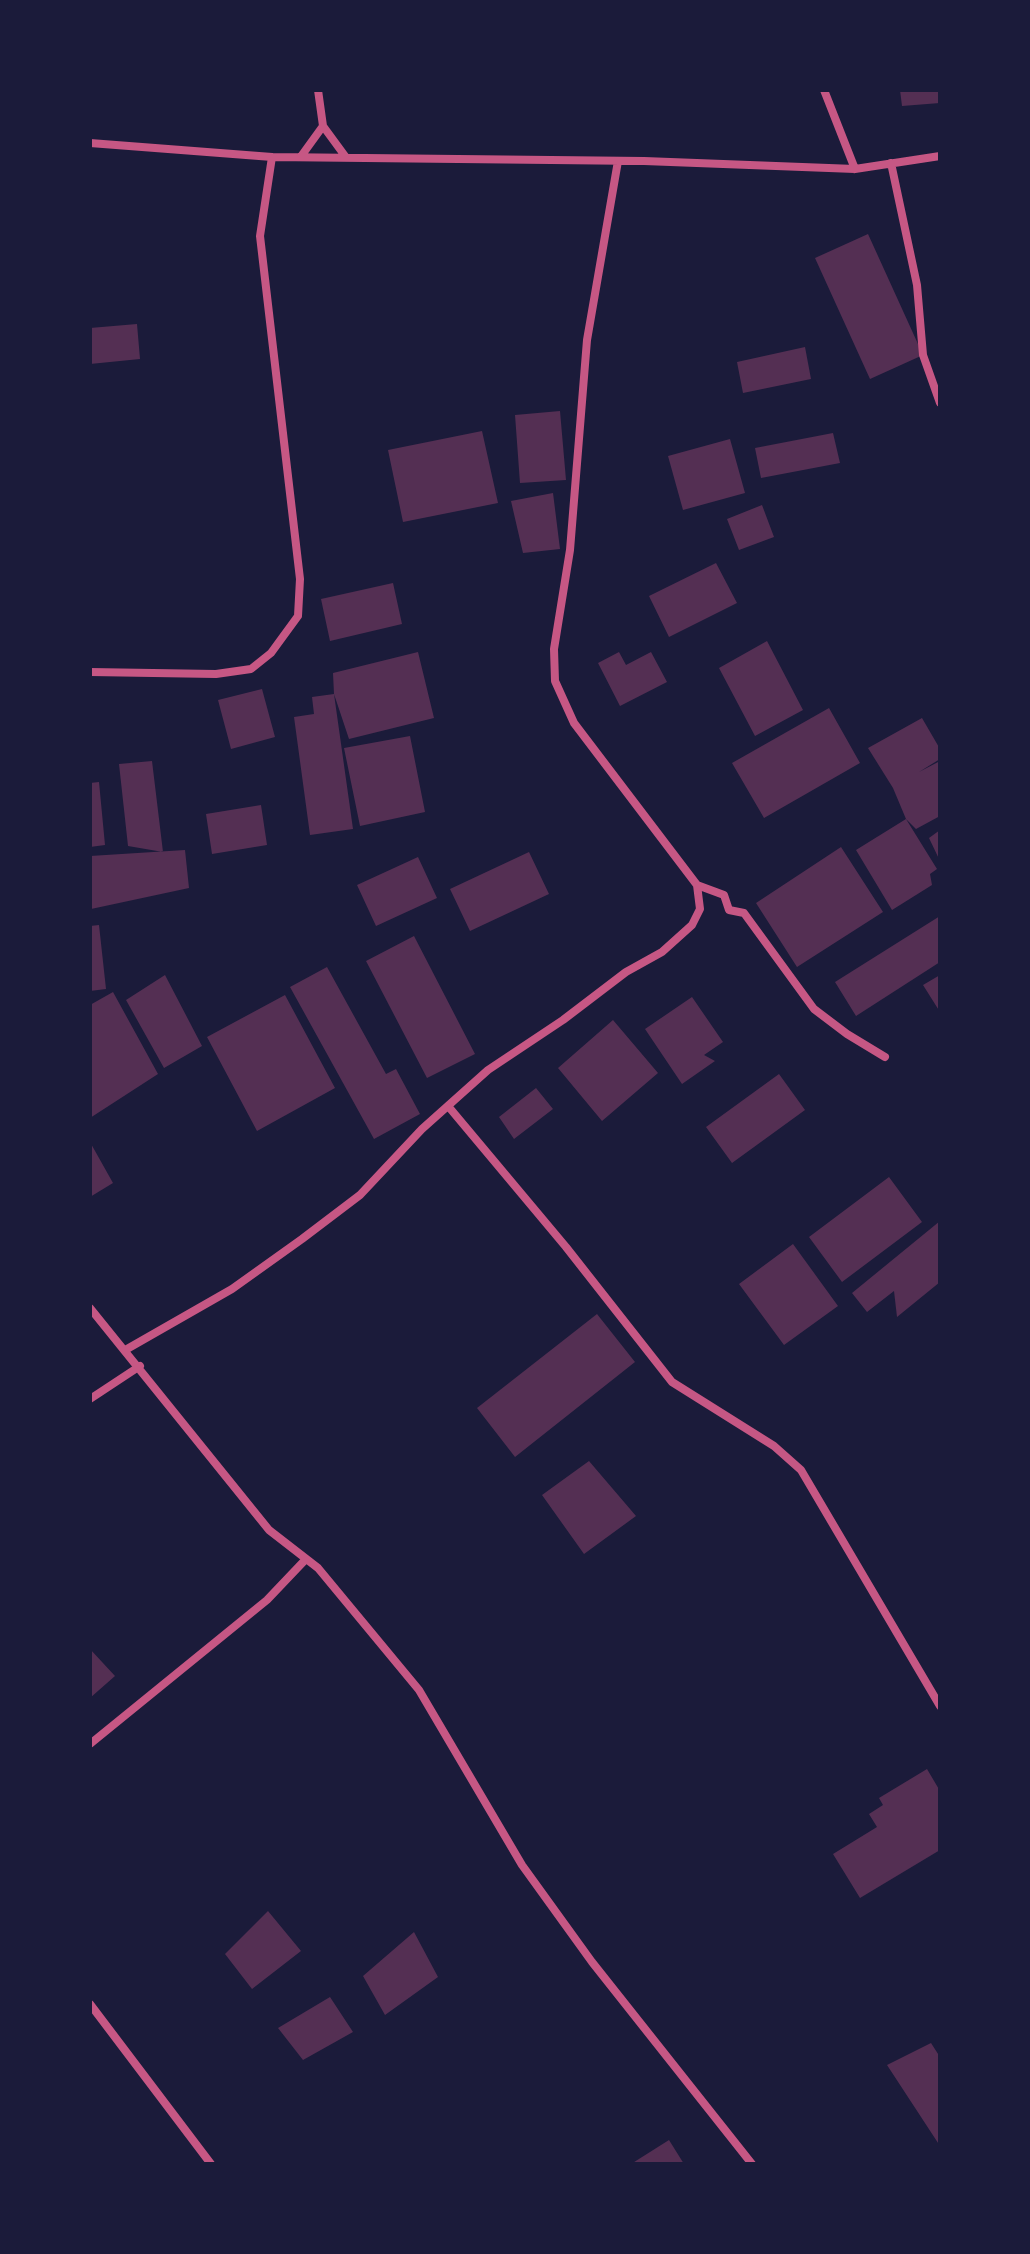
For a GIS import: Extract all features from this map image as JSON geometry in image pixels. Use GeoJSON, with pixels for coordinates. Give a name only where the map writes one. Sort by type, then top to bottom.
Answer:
{"type":"FeatureCollection","features":[{"type":"Feature","properties":{"kind":"street"},"geometry":{"type":"LineString","coordinates":[[318,90],[323,126],[345,156]]}},
{"type":"Feature","properties":{"kind":"street"},"geometry":{"type":"LineString","coordinates":[[824,90],[855,169]]}},
{"type":"Feature","properties":{"kind":"street"},"geometry":{"type":"LineString","coordinates":[[302,155],[323,126]]}},
{"type":"Feature","properties":{"kind":"street"},"geometry":{"type":"LineString","coordinates":[[90,143],[272,157],[618,161],[855,169],[940,156]]}},
{"type":"Feature","properties":{"kind":"street"},"geometry":{"type":"LineString","coordinates":[[90,672],[216,674],[251,669],[271,653],[298,616],[300,579],[260,236],[272,157]]}},
{"type":"Feature","properties":{"kind":"street"},"geometry":{"type":"LineString","coordinates":[[127,1349],[232,1289],[360,1195],[488,1070],[672,943],[692,925],[700,909],[697,885],[574,723],[555,681],[554,649],[570,550],[587,340],[618,161]]}},
{"type":"Feature","properties":{"kind":"street"},"geometry":{"type":"LineString","coordinates":[[891,163],[917,285],[923,355],[940,403]]}},
{"type":"Feature","properties":{"kind":"street"},"geometry":{"type":"LineString","coordinates":[[697,885],[724,895],[729,910],[744,913],[814,1009],[885,1057]]}},
{"type":"Feature","properties":{"kind":"street"},"geometry":{"type":"LineString","coordinates":[[448,1106],[566,1247],[672,1382],[774,1446],[801,1470],[940,1706]]}},
{"type":"Feature","properties":{"kind":"street"},"geometry":{"type":"LineString","coordinates":[[90,1308],[127,1349],[269,1530],[318,1568],[419,1690],[522,1865],[592,1962],[752,2164]]}},
{"type":"Feature","properties":{"kind":"street"},"geometry":{"type":"LineString","coordinates":[[90,1399],[140,1366]]}},
{"type":"Feature","properties":{"kind":"street"},"geometry":{"type":"LineString","coordinates":[[90,1744],[267,1600],[306,1559]]}},
{"type":"Feature","properties":{"kind":"street"},"geometry":{"type":"LineString","coordinates":[[90,2004],[211,2164]]}},
{"type":"Feature","properties":{"kind":"building"},"geometry":{"type":"Polygon","coordinates":[[[900,90],[940,90],[940,103],[902,106],[900,90]]]}},
{"type":"Feature","properties":{"kind":"building"},"geometry":{"type":"Polygon","coordinates":[[[868,234],[923,355],[870,379],[815,258],[868,234]]]}},
{"type":"Feature","properties":{"kind":"building"},"geometry":{"type":"Polygon","coordinates":[[[137,324],[140,359],[90,364],[90,328],[137,324]]]}},
{"type":"Feature","properties":{"kind":"building"},"geometry":{"type":"Polygon","coordinates":[[[805,347],[811,379],[743,393],[737,362],[805,347]]]}},
{"type":"Feature","properties":{"kind":"building"},"geometry":{"type":"Polygon","coordinates":[[[560,411],[566,480],[520,483],[515,415],[560,411]]]}},
{"type":"Feature","properties":{"kind":"building"},"geometry":{"type":"Polygon","coordinates":[[[482,431],[498,503],[403,522],[388,450],[482,431]]]}},
{"type":"Feature","properties":{"kind":"building"},"geometry":{"type":"Polygon","coordinates":[[[833,433],[840,463],[761,478],[755,448],[833,433]]]}},
{"type":"Feature","properties":{"kind":"building"},"geometry":{"type":"Polygon","coordinates":[[[730,439],[745,493],[683,510],[668,456],[730,439]]]}},
{"type":"Feature","properties":{"kind":"building"},"geometry":{"type":"Polygon","coordinates":[[[553,493],[560,549],[523,553],[511,501],[553,493]]]}},
{"type":"Feature","properties":{"kind":"building"},"geometry":{"type":"Polygon","coordinates":[[[762,505],[774,537],[739,550],[727,519],[762,505]]]}},
{"type":"Feature","properties":{"kind":"building"},"geometry":{"type":"Polygon","coordinates":[[[716,563],[737,603],[669,637],[649,596],[716,563]]]}},
{"type":"Feature","properties":{"kind":"building"},"geometry":{"type":"Polygon","coordinates":[[[393,583],[402,624],[330,641],[321,599],[393,583]]]}},
{"type":"Feature","properties":{"kind":"building"},"geometry":{"type":"Polygon","coordinates":[[[767,641],[803,710],[755,736],[719,668],[767,641]]]}},
{"type":"Feature","properties":{"kind":"building"},"geometry":{"type":"Polygon","coordinates":[[[418,652],[434,718],[349,739],[334,694],[333,673],[418,652]]]}},
{"type":"Feature","properties":{"kind":"building"},"geometry":{"type":"Polygon","coordinates":[[[619,652],[626,665],[651,652],[667,682],[620,706],[598,663],[619,652]]]}},
{"type":"Feature","properties":{"kind":"building"},"geometry":{"type":"Polygon","coordinates":[[[262,689],[275,737],[231,749],[218,700],[262,689]]]}},
{"type":"Feature","properties":{"kind":"building"},"geometry":{"type":"Polygon","coordinates":[[[334,694],[353,829],[310,835],[294,717],[314,714],[312,697],[334,694]]]}},
{"type":"Feature","properties":{"kind":"building"},"geometry":{"type":"Polygon","coordinates":[[[829,708],[860,763],[764,818],[732,763],[829,708]]]}},
{"type":"Feature","properties":{"kind":"building"},"geometry":{"type":"Polygon","coordinates":[[[922,718],[940,749],[940,759],[919,772],[940,761],[940,816],[916,829],[906,819],[893,788],[868,748],[922,718]]]}},
{"type":"Feature","properties":{"kind":"building"},"geometry":{"type":"Polygon","coordinates":[[[410,736],[425,812],[360,826],[344,748],[410,736]]]}},
{"type":"Feature","properties":{"kind":"building"},"geometry":{"type":"Polygon","coordinates":[[[152,761],[163,852],[128,846],[119,764],[152,761]]]}},
{"type":"Feature","properties":{"kind":"building"},"geometry":{"type":"Polygon","coordinates":[[[99,782],[105,845],[90,847],[90,783],[99,782]]]}},
{"type":"Feature","properties":{"kind":"building"},"geometry":{"type":"Polygon","coordinates":[[[261,805],[267,845],[212,854],[206,814],[261,805]]]}},
{"type":"Feature","properties":{"kind":"building"},"geometry":{"type":"Polygon","coordinates":[[[906,819],[937,869],[930,874],[932,885],[892,910],[856,850],[906,819]]]}},
{"type":"Feature","properties":{"kind":"building"},"geometry":{"type":"Polygon","coordinates":[[[940,830],[940,861],[929,838],[940,830]]]}},
{"type":"Feature","properties":{"kind":"building"},"geometry":{"type":"Polygon","coordinates":[[[841,847],[883,912],[797,967],[756,903],[841,847]]]}},
{"type":"Feature","properties":{"kind":"building"},"geometry":{"type":"Polygon","coordinates":[[[185,850],[189,888],[91,909],[90,856],[185,850]]]}},
{"type":"Feature","properties":{"kind":"building"},"geometry":{"type":"Polygon","coordinates":[[[529,852],[549,894],[470,931],[450,889],[529,852]]]}},
{"type":"Feature","properties":{"kind":"building"},"geometry":{"type":"Polygon","coordinates":[[[418,857],[437,898],[376,926],[357,885],[418,857]]]}},
{"type":"Feature","properties":{"kind":"building"},"geometry":{"type":"Polygon","coordinates":[[[940,916],[940,962],[856,1016],[835,982],[940,916]]]}},
{"type":"Feature","properties":{"kind":"building"},"geometry":{"type":"Polygon","coordinates":[[[99,925],[106,989],[90,991],[90,926],[99,925]]]}},
{"type":"Feature","properties":{"kind":"building"},"geometry":{"type":"Polygon","coordinates":[[[414,936],[475,1054],[427,1078],[366,961],[414,936]]]}},
{"type":"Feature","properties":{"kind":"building"},"geometry":{"type":"Polygon","coordinates":[[[327,967],[386,1074],[396,1069],[420,1114],[374,1139],[290,987],[327,967]]]}},
{"type":"Feature","properties":{"kind":"building"},"geometry":{"type":"Polygon","coordinates":[[[165,975],[202,1046],[164,1068],[126,1000],[165,975]]]}},
{"type":"Feature","properties":{"kind":"building"},"geometry":{"type":"Polygon","coordinates":[[[940,975],[940,1012],[923,985],[940,975]]]}},
{"type":"Feature","properties":{"kind":"building"},"geometry":{"type":"Polygon","coordinates":[[[113,992],[158,1074],[90,1118],[90,1005],[113,992]]]}},
{"type":"Feature","properties":{"kind":"building"},"geometry":{"type":"Polygon","coordinates":[[[285,995],[335,1088],[257,1131],[207,1037],[285,995]]]}},
{"type":"Feature","properties":{"kind":"building"},"geometry":{"type":"Polygon","coordinates":[[[692,997],[723,1042],[704,1055],[715,1061],[682,1084],[645,1029],[692,997]]]}},
{"type":"Feature","properties":{"kind":"building"},"geometry":{"type":"Polygon","coordinates":[[[613,1020],[658,1073],[602,1121],[558,1068],[613,1020]]]}},
{"type":"Feature","properties":{"kind":"building"},"geometry":{"type":"Polygon","coordinates":[[[779,1074],[805,1110],[732,1163],[706,1127],[779,1074]]]}},
{"type":"Feature","properties":{"kind":"building"},"geometry":{"type":"Polygon","coordinates":[[[536,1088],[553,1109],[514,1139],[499,1117],[536,1088]]]}},
{"type":"Feature","properties":{"kind":"building"},"geometry":{"type":"Polygon","coordinates":[[[90,1142],[113,1183],[90,1197],[90,1142]]]}},
{"type":"Feature","properties":{"kind":"building"},"geometry":{"type":"Polygon","coordinates":[[[889,1177],[922,1222],[842,1282],[809,1237],[889,1177]]]}},
{"type":"Feature","properties":{"kind":"building"},"geometry":{"type":"Polygon","coordinates":[[[940,1221],[940,1282],[897,1317],[894,1291],[867,1312],[852,1293],[940,1221]]]}},
{"type":"Feature","properties":{"kind":"building"},"geometry":{"type":"Polygon","coordinates":[[[793,1244],[838,1306],[784,1345],[739,1284],[793,1244]]]}},
{"type":"Feature","properties":{"kind":"building"},"geometry":{"type":"Polygon","coordinates":[[[597,1314],[635,1362],[515,1457],[477,1408],[597,1314]]]}},
{"type":"Feature","properties":{"kind":"building"},"geometry":{"type":"Polygon","coordinates":[[[589,1461],[636,1516],[584,1554],[542,1495],[589,1461]]]}},
{"type":"Feature","properties":{"kind":"building"},"geometry":{"type":"Polygon","coordinates":[[[90,1649],[115,1676],[90,1698],[90,1649]]]}},
{"type":"Feature","properties":{"kind":"building"},"geometry":{"type":"Polygon","coordinates":[[[927,1769],[940,1791],[940,1850],[860,1898],[833,1854],[877,1827],[869,1814],[883,1805],[879,1798],[927,1769]]]}},
{"type":"Feature","properties":{"kind":"building"},"geometry":{"type":"Polygon","coordinates":[[[268,1911],[301,1951],[252,1989],[225,1954],[268,1911]]]}},
{"type":"Feature","properties":{"kind":"building"},"geometry":{"type":"Polygon","coordinates":[[[414,1932],[438,1977],[385,2015],[363,1976],[414,1932]]]}},
{"type":"Feature","properties":{"kind":"building"},"geometry":{"type":"Polygon","coordinates":[[[330,1997],[353,2032],[303,2060],[278,2028],[330,1997]]]}},
{"type":"Feature","properties":{"kind":"building"},"geometry":{"type":"Polygon","coordinates":[[[931,2043],[940,2057],[940,2146],[887,2065],[931,2043]]]}},
{"type":"Feature","properties":{"kind":"building"},"geometry":{"type":"Polygon","coordinates":[[[669,2140],[684,2164],[631,2164],[669,2140]]]}}]}
